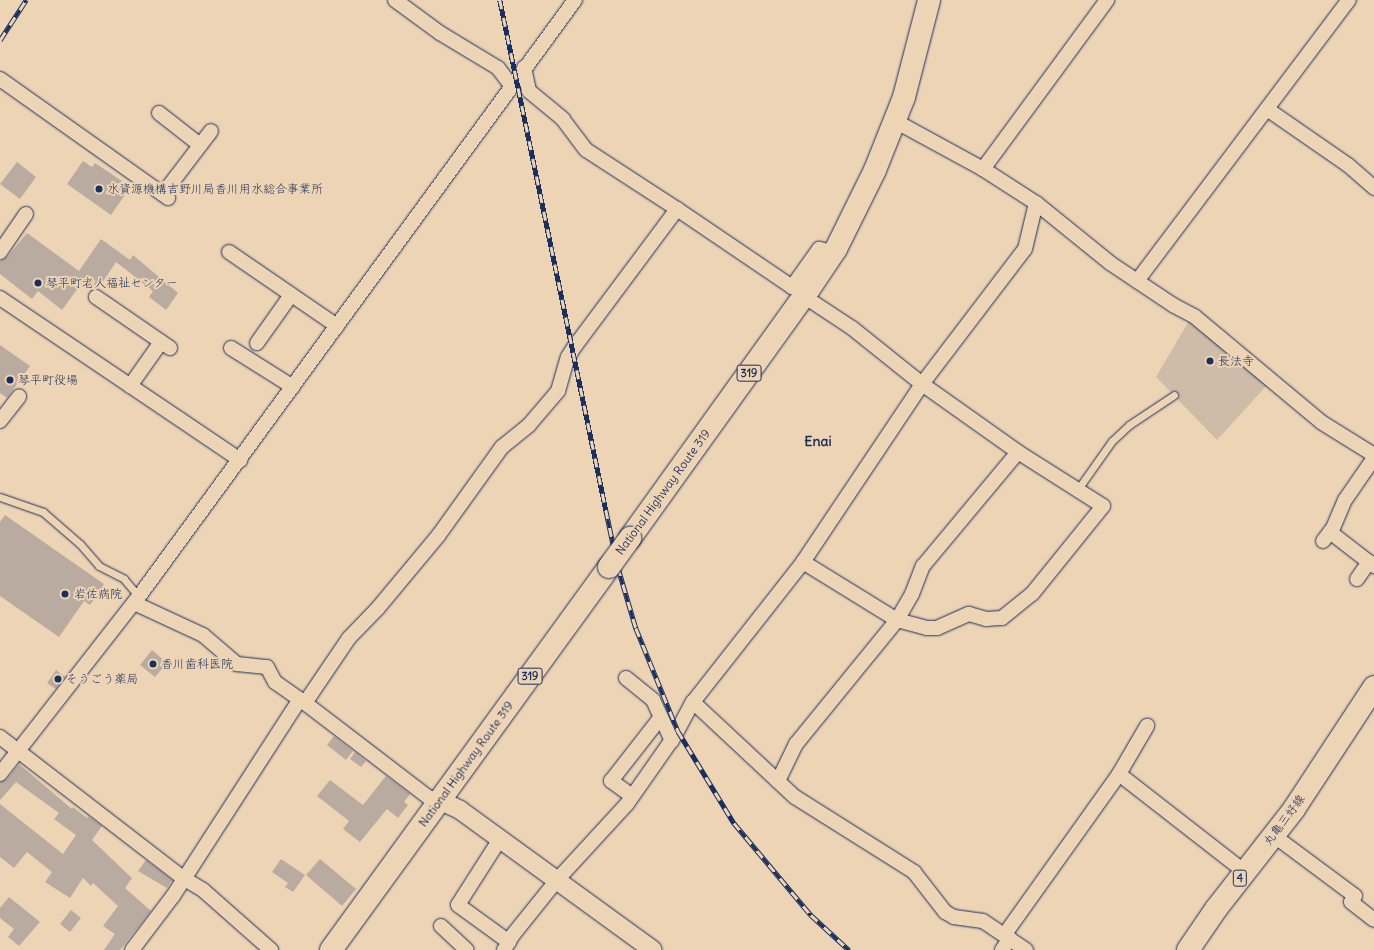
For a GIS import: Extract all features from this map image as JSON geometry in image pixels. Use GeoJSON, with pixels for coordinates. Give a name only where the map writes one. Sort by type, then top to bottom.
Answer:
{"type":"FeatureCollection","features":[{"type":"Feature","properties":{"kind":"main road","name":"National Highway Route 319"},"geometry":{"type":"LineString","coordinates":[[331,950],[630,538],[834,252],[859,204],[895,121],[916,58],[929,0]]}},
{"type":"Feature","properties":{"kind":"main road","name":"丸亀三好線"},"geometry":{"type":"LineString","coordinates":[[1188,950],[1245,872],[1294,809],[1372,694]]}},
{"type":"Feature","properties":{"kind":"street"},"geometry":{"type":"LineString","coordinates":[[395,0],[440,33],[498,68],[511,85]]}},
{"type":"Feature","properties":{"kind":"street"},"geometry":{"type":"LineString","coordinates":[[0,774],[136,600],[240,460],[511,85],[575,0]]}},
{"type":"Feature","properties":{"kind":"street"},"geometry":{"type":"LineString","coordinates":[[983,169],[1107,0]]}},
{"type":"Feature","properties":{"kind":"street"},"geometry":{"type":"LineString","coordinates":[[1137,281],[1348,0]]}},
{"type":"Feature","properties":{"kind":"street"},"geometry":{"type":"LineString","coordinates":[[524,68],[529,91],[563,119],[586,150],[677,209],[792,287],[819,249],[834,252]]}},
{"type":"Feature","properties":{"kind":"street"},"geometry":{"type":"LineString","coordinates":[[0,79],[165,196],[211,131]]}},
{"type":"Feature","properties":{"kind":"street"},"geometry":{"type":"LineString","coordinates":[[1267,109],[1348,165],[1374,188]]}},
{"type":"Feature","properties":{"kind":"street"},"geometry":{"type":"LineString","coordinates":[[159,113],[200,145]]}},
{"type":"Feature","properties":{"kind":"street"},"geometry":{"type":"LineString","coordinates":[[895,121],[983,169],[1036,204],[1110,263],[1194,316],[1321,422],[1374,455]]}},
{"type":"Feature","properties":{"kind":"street"},"geometry":{"type":"LineString","coordinates":[[500,839],[458,905],[506,946],[557,880],[632,796],[672,741],[693,702],[804,562],[922,384],[1025,249],[1036,204]]}},
{"type":"Feature","properties":{"kind":"street"},"geometry":{"type":"LineString","coordinates":[[132,950],[173,896],[183,878],[303,701],[349,638],[378,608],[438,536],[502,447],[529,425],[558,391],[568,357],[575,346],[677,209]]}},
{"type":"Feature","properties":{"kind":"street"},"geometry":{"type":"LineString","coordinates":[[0,252],[26,214]]}},
{"type":"Feature","properties":{"kind":"street"},"geometry":{"type":"LineString","coordinates":[[229,252],[337,326]]}},
{"type":"Feature","properties":{"kind":"street"},"geometry":{"type":"LineString","coordinates":[[257,343],[291,295]]}},
{"type":"Feature","properties":{"kind":"street"},"geometry":{"type":"LineString","coordinates":[[96,297],[165,345],[130,386]]}},
{"type":"Feature","properties":{"kind":"street"},"geometry":{"type":"LineString","coordinates":[[0,298],[240,460]]}},
{"type":"Feature","properties":{"kind":"street"},"geometry":{"type":"LineString","coordinates":[[804,562],[897,620],[932,628],[969,614],[986,619],[1002,618],[1032,594],[1104,506],[1018,452],[922,384],[852,328],[811,301]]}},
{"type":"Feature","properties":{"kind":"street"},"geometry":{"type":"LineString","coordinates":[[231,348],[293,387]]}},
{"type":"Feature","properties":{"kind":"street"},"geometry":{"type":"LineString","coordinates":[[0,421],[19,397]]}},
{"type":"Feature","properties":{"kind":"street"},"geometry":{"type":"LineString","coordinates":[[778,781],[796,744],[897,620],[912,594],[923,566],[1018,452]]}},
{"type":"Feature","properties":{"kind":"street"},"geometry":{"type":"LineString","coordinates":[[1357,579],[1372,564],[1326,537],[1344,491],[1374,458]]}},
{"type":"Feature","properties":{"kind":"street"},"geometry":{"type":"LineString","coordinates":[[136,600],[203,635],[237,664],[267,668],[275,682],[303,701],[428,797],[439,800],[460,810],[653,950]]}},
{"type":"Feature","properties":{"kind":"street"},"geometry":{"type":"LineString","coordinates":[[626,678],[652,700],[672,741]]}},
{"type":"Feature","properties":{"kind":"street"},"geometry":{"type":"LineString","coordinates":[[693,702],[795,797],[914,872],[945,912],[954,917],[983,921],[1026,950]]}},
{"type":"Feature","properties":{"kind":"street"},"geometry":{"type":"LineString","coordinates":[[632,796],[611,781],[661,717]]}},
{"type":"Feature","properties":{"kind":"street"},"geometry":{"type":"LineString","coordinates":[[1002,950],[1007,936],[1118,774],[1147,726]]}},
{"type":"Feature","properties":{"kind":"street"},"geometry":{"type":"LineString","coordinates":[[0,738],[183,878],[204,890],[271,950]]}},
{"type":"Feature","properties":{"kind":"street"},"geometry":{"type":"LineString","coordinates":[[1118,774],[1245,872]]}},
{"type":"Feature","properties":{"kind":"street"},"geometry":{"type":"LineString","coordinates":[[1274,835],[1355,896],[1351,902],[1374,920]]}},
{"type":"Feature","properties":{"kind":"street"},"geometry":{"type":"LineString","coordinates":[[441,926],[468,950]]}},
{"type":"Feature","properties":{"kind":"lane"},"geometry":{"type":"LineString","coordinates":[[1078,489],[1112,441],[1129,424],[1174,395]]}},
{"type":"Feature","properties":{"kind":"lane"},"geometry":{"type":"LineString","coordinates":[[0,497],[43,512],[80,544],[99,566],[124,579],[136,600]]}},
{"type":"Feature","properties":{"kind":"shaded area"},"geometry":{"type":"Polygon","coordinates":[[[1190,319],[1269,383],[1217,440],[1156,377],[1190,319]]]}},
{"type":"Feature","properties":{"kind":"building","name":"水資源機構吉野川局香川用水総合事業所"},"geometry":{"type":"Polygon","coordinates":[[[83,161],[92,167],[95,163],[122,181],[118,186],[127,192],[111,215],[67,184],[83,161]]]}},
{"type":"Feature","properties":{"kind":"building"},"geometry":{"type":"Polygon","coordinates":[[[17,162],[36,177],[20,199],[0,184],[17,162]]]}},
{"type":"Feature","properties":{"kind":"building"},"geometry":{"type":"Polygon","coordinates":[[[27,233],[79,271],[101,239],[130,260],[133,255],[178,293],[166,310],[149,297],[153,291],[116,262],[98,289],[91,291],[81,284],[62,310],[38,291],[32,299],[0,274],[0,261],[7,257],[27,233]]]}},
{"type":"Feature","properties":{"kind":"building","name":"琴平町役場"},"geometry":{"type":"Polygon","coordinates":[[[0,345],[30,366],[7,398],[0,393],[0,345]]]}},
{"type":"Feature","properties":{"kind":"building"},"geometry":{"type":"Polygon","coordinates":[[[5,515],[104,584],[90,605],[84,601],[59,637],[0,596],[0,522],[5,515]]]}},
{"type":"Feature","properties":{"kind":"building","name":"香川歯科医院"},"geometry":{"type":"Polygon","coordinates":[[[152,650],[167,663],[155,677],[140,665],[152,650]]]}},
{"type":"Feature","properties":{"kind":"building","name":"そうごう薬局"},"geometry":{"type":"Polygon","coordinates":[[[56,670],[65,677],[56,689],[47,683],[56,670]]]}},
{"type":"Feature","properties":{"kind":"building"},"geometry":{"type":"Polygon","coordinates":[[[334,736],[353,751],[346,760],[327,745],[334,736]]]}},
{"type":"Feature","properties":{"kind":"building"},"geometry":{"type":"Polygon","coordinates":[[[355,752],[366,761],[361,767],[350,759],[355,752]]]}},
{"type":"Feature","properties":{"kind":"building"},"geometry":{"type":"Polygon","coordinates":[[[19,764],[72,809],[73,807],[87,818],[88,816],[102,826],[92,840],[132,878],[125,888],[151,911],[120,950],[104,950],[115,934],[103,926],[118,906],[93,883],[91,886],[83,878],[70,898],[45,882],[52,872],[27,852],[14,868],[0,857],[0,804],[63,854],[76,835],[54,819],[59,813],[16,782],[0,800],[0,782],[7,779],[19,764]]]}},
{"type":"Feature","properties":{"kind":"building"},"geometry":{"type":"Polygon","coordinates":[[[386,776],[410,794],[404,802],[408,805],[398,818],[387,809],[360,842],[343,829],[349,821],[317,796],[330,780],[363,805],[386,776]]]}},
{"type":"Feature","properties":{"kind":"building"},"geometry":{"type":"Polygon","coordinates":[[[281,859],[305,875],[293,892],[285,887],[288,883],[272,872],[281,859]]]}},
{"type":"Feature","properties":{"kind":"building"},"geometry":{"type":"Polygon","coordinates":[[[320,859],[356,889],[342,906],[306,875],[320,859]]]}},
{"type":"Feature","properties":{"kind":"building"},"geometry":{"type":"Polygon","coordinates":[[[146,860],[172,880],[167,888],[138,871],[146,860]]]}},
{"type":"Feature","properties":{"kind":"building"},"geometry":{"type":"Polygon","coordinates":[[[9,897],[40,922],[19,946],[8,937],[14,929],[0,918],[0,908],[9,897]]]}},
{"type":"Feature","properties":{"kind":"building"},"geometry":{"type":"Polygon","coordinates":[[[71,910],[81,918],[70,932],[60,924],[71,910]]]}},
{"type":"Feature","properties":{"kind":"railway"},"geometry":{"type":"LineString","coordinates":[[0,40],[26,0]]}},
{"type":"Feature","properties":{"kind":"railway"},"geometry":{"type":"LineString","coordinates":[[500,0],[618,567],[636,628],[678,731],[734,823],[811,915],[849,950]]}},
{"type":"Feature","properties":{"kind":"place","name":"水資源機構吉野川局香川用水総合事業所"},"geometry":{"type":"Point","coordinates":[99,189]}},
{"type":"Feature","properties":{"kind":"place","name":"琴平町老人福祉センター"},"geometry":{"type":"Point","coordinates":[38,283]}},
{"type":"Feature","properties":{"kind":"place","name":"長法寺"},"geometry":{"type":"Point","coordinates":[1210,361]}},
{"type":"Feature","properties":{"kind":"place","name":"琴平町役場"},"geometry":{"type":"Point","coordinates":[10,380]}},
{"type":"Feature","properties":{"kind":"place","name":"岩佐病院"},"geometry":{"type":"Point","coordinates":[65,594]}},
{"type":"Feature","properties":{"kind":"place","name":"香川歯科医院"},"geometry":{"type":"Point","coordinates":[153,664]}},
{"type":"Feature","properties":{"kind":"place","name":"そうごう薬局"},"geometry":{"type":"Point","coordinates":[58,679]}},
{"type":"Feature","properties":{"kind":"district","name":"Enai"},"geometry":{"type":"Point","coordinates":[818,441]}}]}
